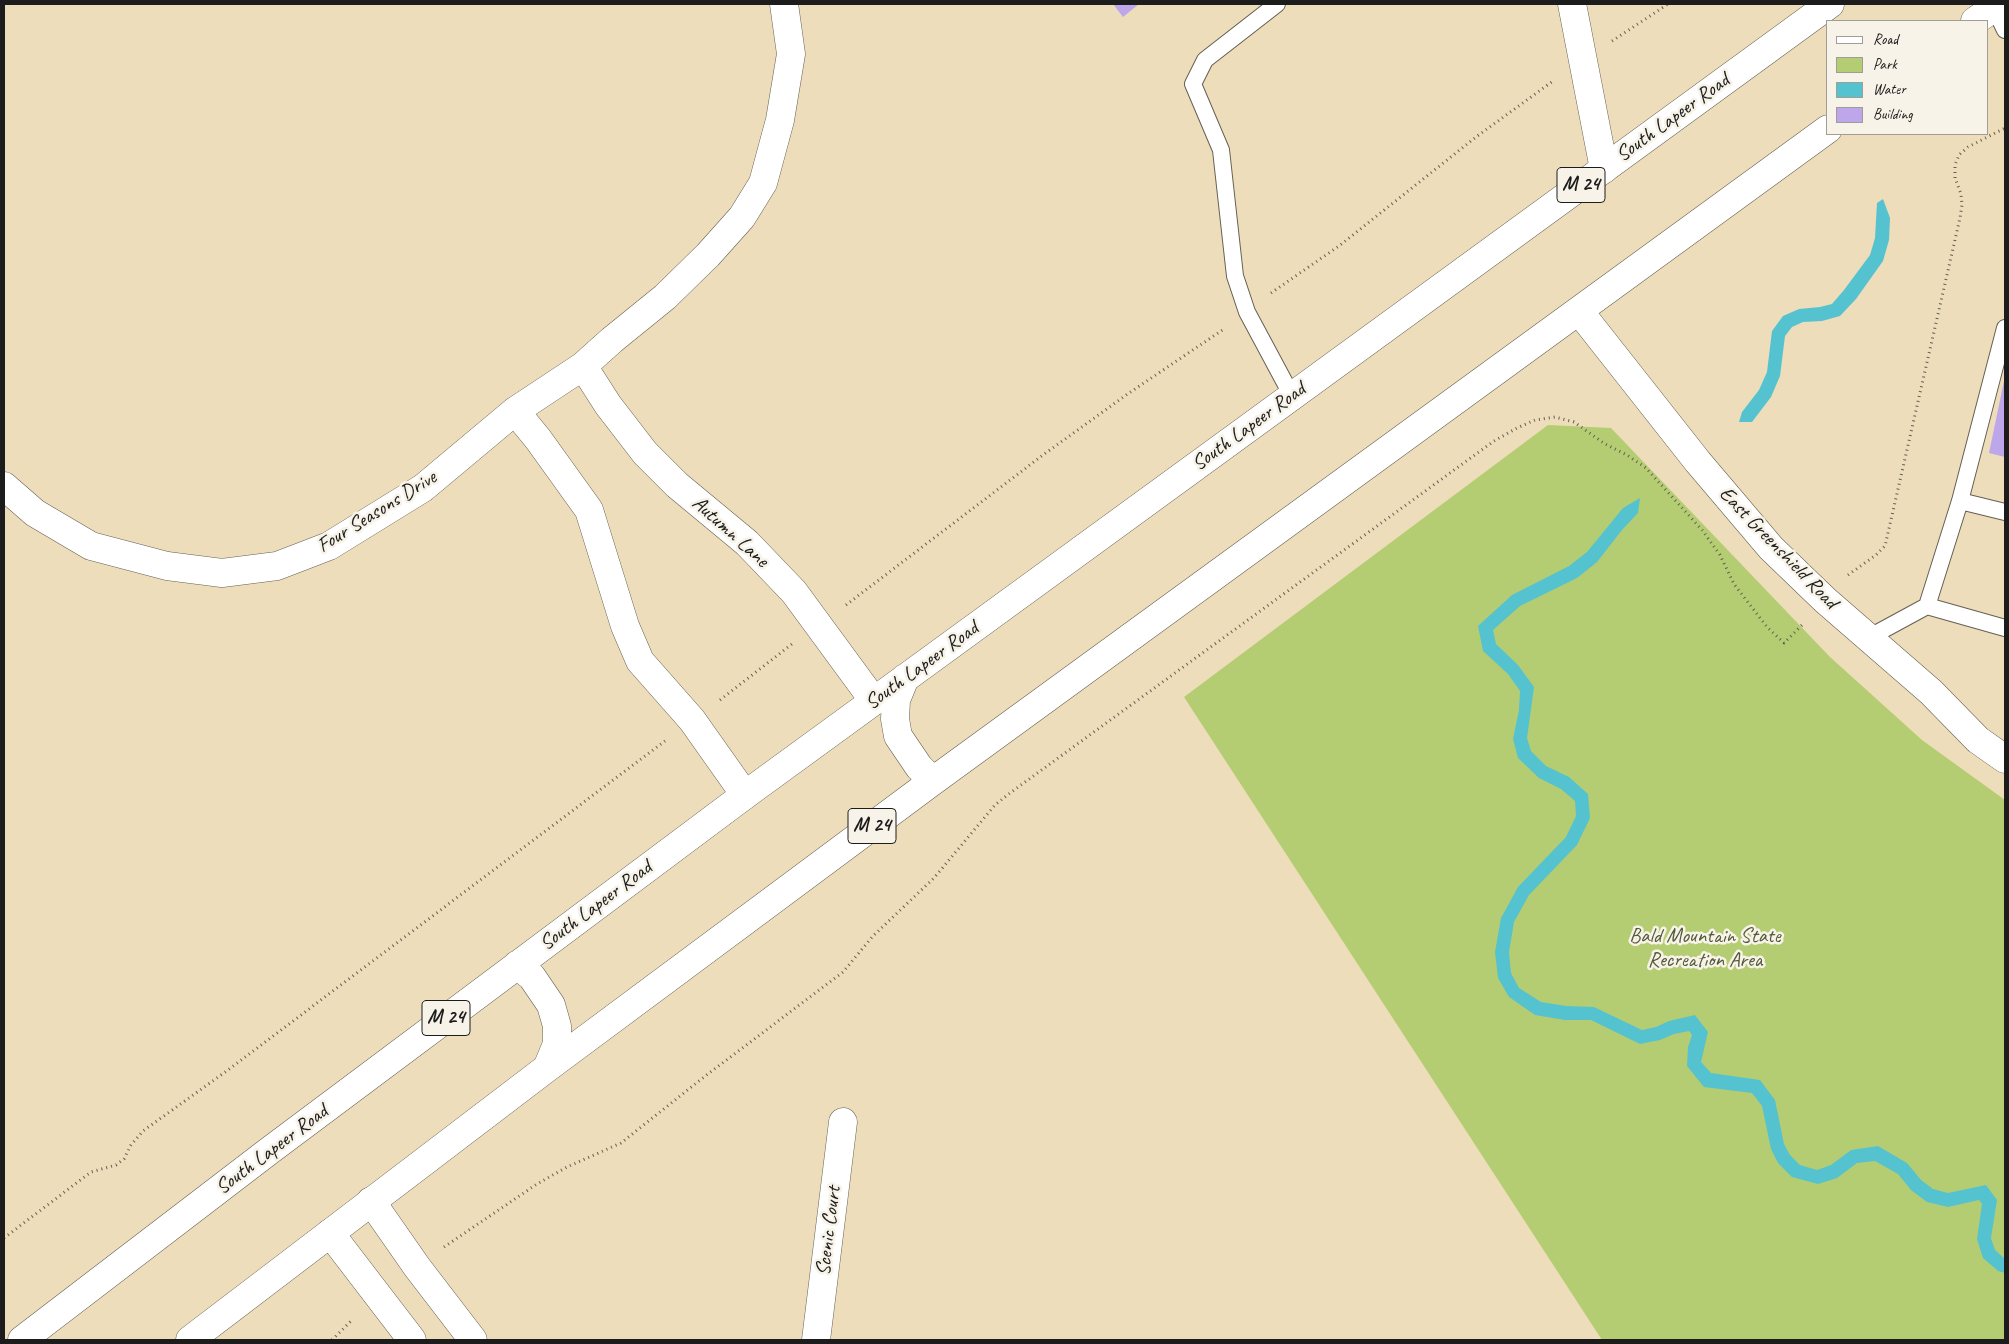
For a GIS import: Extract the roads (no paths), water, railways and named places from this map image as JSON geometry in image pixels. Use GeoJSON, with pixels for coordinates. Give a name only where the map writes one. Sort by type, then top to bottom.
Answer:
{"type":"FeatureCollection","features":[{"type":"Feature","properties":{"kind":"main road","name":"Four Seasons Drive"},"geometry":{"type":"LineString","coordinates":[[4,486],[35,513],[91,546],[167,566],[222,573],[277,566],[329,546],[423,488],[515,411],[584,366],[612,340],[665,297],[708,255],[742,216],[763,183],[780,120],[791,54],[784,4]]}},
{"type":"Feature","properties":{"kind":"main road"},"geometry":{"type":"LineString","coordinates":[[1572,4],[1604,169]]}},
{"type":"Feature","properties":{"kind":"main road","name":"South Lapeer Road"},"geometry":{"type":"LineString","coordinates":[[22,1340],[269,1151],[745,795],[1830,4]]}},
{"type":"Feature","properties":{"kind":"main road","name":"M 24"},"geometry":{"type":"LineString","coordinates":[[190,1340],[547,1068],[933,781],[1826,130]]}},
{"type":"Feature","properties":{"kind":"main road","name":"East Greenshield Road"},"geometry":{"type":"LineString","coordinates":[[1579,311],[1698,462],[1771,548],[1800,577],[1931,692],[1978,740],[2005,758]]}},
{"type":"Feature","properties":{"kind":"main road","name":"Autumn Lane"},"geometry":{"type":"LineString","coordinates":[[584,366],[608,405],[645,453],[677,485],[747,543],[794,592],[874,701]]}},
{"type":"Feature","properties":{"kind":"main road"},"geometry":{"type":"LineString","coordinates":[[515,411],[590,510],[625,626],[640,661],[692,720],[745,795]]}},
{"type":"Feature","properties":{"kind":"main road"},"geometry":{"type":"LineString","coordinates":[[905,678],[896,700],[895,719],[898,736],[918,767],[933,781]]}},
{"type":"Feature","properties":{"kind":"main road"},"geometry":{"type":"LineString","coordinates":[[517,965],[532,977],[551,1005],[557,1026],[557,1044],[547,1068]]}},
{"type":"Feature","properties":{"kind":"main road","name":"Scenic Court"},"geometry":{"type":"LineString","coordinates":[[816,1340],[843,1122]]}},
{"type":"Feature","properties":{"kind":"main road"},"geometry":{"type":"LineString","coordinates":[[371,1202],[417,1267],[473,1340]]}},
{"type":"Feature","properties":{"kind":"main road"},"geometry":{"type":"LineString","coordinates":[[330,1233],[412,1340]]}},
{"type":"Feature","properties":{"kind":"lane"},"geometry":{"type":"LineString","coordinates":[[1277,4],[1205,60],[1192,84],[1221,150],[1235,276],[1247,312],[1292,396]]}},
{"type":"Feature","properties":{"kind":"lane"},"geometry":{"type":"LineString","coordinates":[[1868,638],[1927,606],[1960,501],[2005,328]]}},
{"type":"Feature","properties":{"kind":"lane"},"geometry":{"type":"LineString","coordinates":[[1960,501],[2005,512]]}},
{"type":"Feature","properties":{"kind":"lane"},"geometry":{"type":"LineString","coordinates":[[1927,606],[2005,628]]}},
{"type":"Feature","properties":{"kind":"water"},"geometry":{"type":"Polygon","coordinates":[[[1883,199],[1890,218],[1889,240],[1883,261],[1856,299],[1840,316],[1822,321],[1803,322],[1792,327],[1785,336],[1780,376],[1771,397],[1752,422],[1739,422],[1742,412],[1759,390],[1767,372],[1772,331],[1783,316],[1799,309],[1832,304],[1844,290],[1870,255],[1875,238],[1877,203],[1883,199]]]}},
{"type":"Feature","properties":{"kind":"water"},"geometry":{"type":"Polygon","coordinates":[[[1640,498],[1638,513],[1597,562],[1577,578],[1520,606],[1493,630],[1496,644],[1518,665],[1534,687],[1527,738],[1531,751],[1546,766],[1569,777],[1588,794],[1590,818],[1577,845],[1529,895],[1514,922],[1509,952],[1511,973],[1519,988],[1541,1002],[1566,1006],[1594,1007],[1642,1030],[1695,1015],[1708,1032],[1701,1062],[1711,1073],[1760,1080],[1775,1100],[1784,1144],[1790,1155],[1800,1165],[1817,1170],[1831,1165],[1851,1150],[1878,1146],[1907,1163],[1921,1180],[1933,1189],[1948,1193],[1986,1185],[1997,1200],[1991,1238],[1995,1250],[2005,1259],[2005,1273],[1998,1271],[1983,1258],[1977,1239],[1982,1204],[1979,1200],[1948,1207],[1927,1202],[1911,1190],[1898,1174],[1875,1161],[1857,1163],[1837,1178],[1818,1184],[1792,1177],[1778,1163],[1771,1149],[1762,1106],[1752,1093],[1704,1087],[1687,1066],[1688,1047],[1692,1035],[1689,1031],[1640,1044],[1591,1020],[1565,1020],[1535,1015],[1509,997],[1498,978],[1495,952],[1501,918],[1518,887],[1566,837],[1576,816],[1575,801],[1561,789],[1539,778],[1518,758],[1513,739],[1519,710],[1520,691],[1508,674],[1483,651],[1478,626],[1512,595],[1569,566],[1587,552],[1623,508],[1640,498]]]}},
{"type":"Feature","properties":{"kind":"park label","name":"Bald Mountain State Recreation Area"},"geometry":{"type":"Point","coordinates":[1705,948]}}]}
